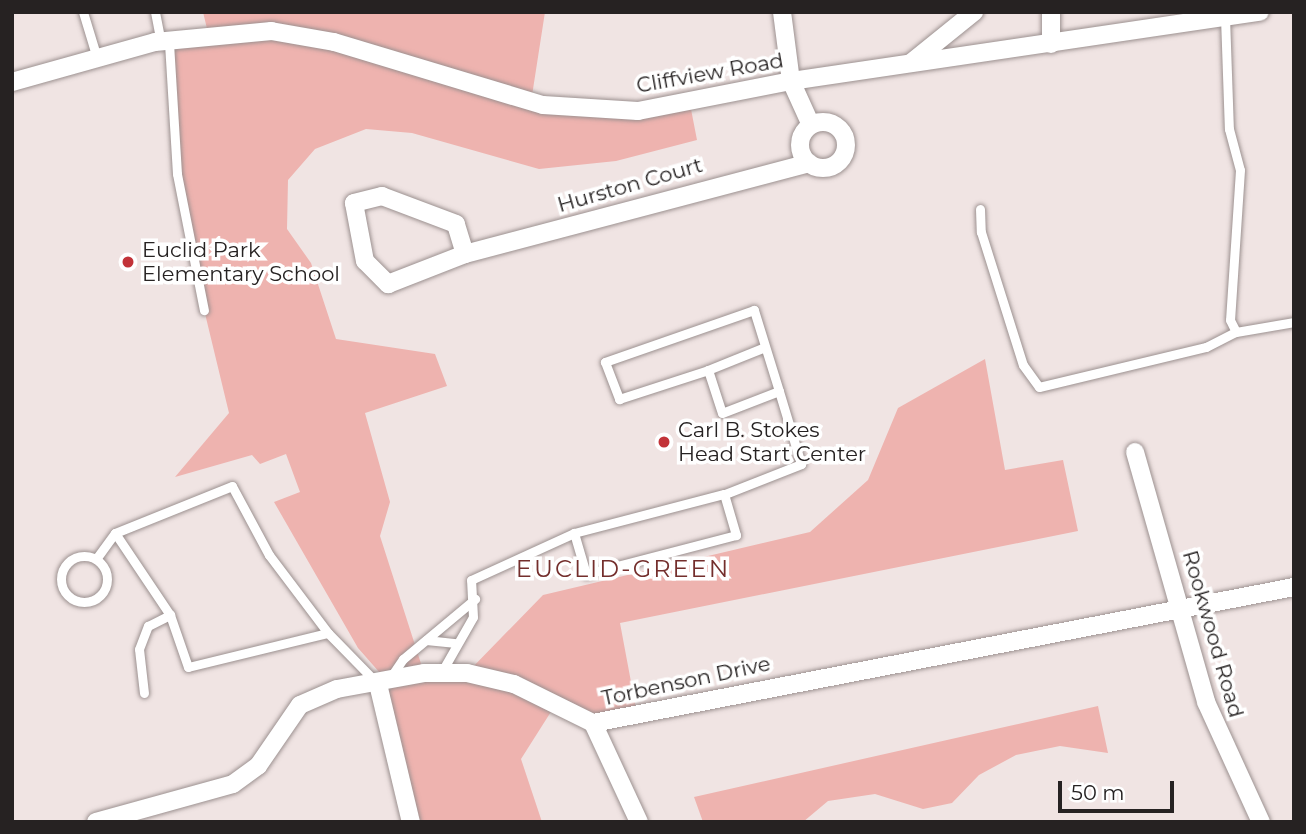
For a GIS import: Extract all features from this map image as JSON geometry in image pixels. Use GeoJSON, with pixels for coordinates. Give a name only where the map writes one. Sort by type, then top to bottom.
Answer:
{"type":"FeatureCollection","features":[{"type":"Feature","properties":{"kind":"street"},"geometry":{"type":"LineString","coordinates":[[782,12],[791,81],[811,125],[800,144],[809,163]]}},
{"type":"Feature","properties":{"kind":"street"},"geometry":{"type":"LineString","coordinates":[[912,62],[974,12]]}},
{"type":"Feature","properties":{"kind":"street"},"geometry":{"type":"LineString","coordinates":[[1051,12],[1051,44]]}},
{"type":"Feature","properties":{"kind":"street","name":"Cliffview Road"},"geometry":{"type":"LineString","coordinates":[[12,82],[97,58],[165,43],[284,33],[334,42],[543,105],[638,111],[791,81],[1260,12]]}},
{"type":"Feature","properties":{"kind":"street","name":"Hurston Court"},"geometry":{"type":"LineString","coordinates":[[464,254],[456,224],[382,196],[354,203],[365,261],[388,284],[464,254],[809,163],[831,167],[846,150],[834,124],[811,125]]}},
{"type":"Feature","properties":{"kind":"street","name":"Rookwood Road"},"geometry":{"type":"LineString","coordinates":[[1135,452],[1206,702],[1261,822]]}},
{"type":"Feature","properties":{"kind":"street","name":"Torbenson Drive"},"geometry":{"type":"LineString","coordinates":[[96,822],[233,784],[258,766],[300,705],[337,690],[441,673],[514,684],[593,723],[1294,587]]}},
{"type":"Feature","properties":{"kind":"street"},"geometry":{"type":"LineString","coordinates":[[383,682],[411,822]]}},
{"type":"Feature","properties":{"kind":"street"},"geometry":{"type":"LineString","coordinates":[[593,723],[639,822]]}},
{"type":"Feature","properties":{"kind":"lane"},"geometry":{"type":"LineString","coordinates":[[83,12],[97,58]]}},
{"type":"Feature","properties":{"kind":"lane"},"geometry":{"type":"LineString","coordinates":[[155,12],[165,43],[177,174],[204,310]]}},
{"type":"Feature","properties":{"kind":"lane"},"geometry":{"type":"LineString","coordinates":[[1225,18],[1229,129],[1240,170],[1230,320],[1236,332]]}},
{"type":"Feature","properties":{"kind":"lane"},"geometry":{"type":"LineString","coordinates":[[980,209],[981,232],[1023,365],[1039,387],[1206,347],[1236,332],[1294,322]]}},
{"type":"Feature","properties":{"kind":"lane"},"geometry":{"type":"LineString","coordinates":[[441,673],[473,617],[475,599],[471,580],[574,533],[724,494],[801,464],[779,391],[754,310],[606,362],[619,399],[708,370],[765,346]]}},
{"type":"Feature","properties":{"kind":"lane"},"geometry":{"type":"LineString","coordinates":[[708,370],[722,413],[779,391]]}},
{"type":"Feature","properties":{"kind":"lane"},"geometry":{"type":"LineString","coordinates":[[96,559],[115,533],[232,486],[269,555],[328,633],[383,682],[426,640],[475,599]]}},
{"type":"Feature","properties":{"kind":"lane"},"geometry":{"type":"LineString","coordinates":[[574,533],[586,574],[736,535],[724,494]]}},
{"type":"Feature","properties":{"kind":"lane"},"geometry":{"type":"LineString","coordinates":[[115,533],[170,615],[188,667],[328,633]]}},
{"type":"Feature","properties":{"kind":"lane"},"geometry":{"type":"LineString","coordinates":[[81,556],[96,559],[105,571],[102,593],[74,600],[63,590],[63,568],[81,556]]}},
{"type":"Feature","properties":{"kind":"lane"},"geometry":{"type":"LineString","coordinates":[[144,693],[139,649],[148,626],[170,615]]}},
{"type":"Feature","properties":{"kind":"lane"},"geometry":{"type":"LineString","coordinates":[[426,640],[456,643]]}},
{"type":"Feature","properties":{"kind":"shaded area"},"geometry":{"type":"Polygon","coordinates":[[[203,12],[545,12],[531,102],[690,104],[697,140],[616,161],[539,169],[412,133],[366,129],[315,149],[288,180],[287,229],[311,263],[336,339],[435,354],[447,386],[365,413],[390,502],[380,536],[424,673],[467,673],[543,595],[810,532],[868,480],[898,408],[985,359],[1005,470],[1063,460],[1078,531],[620,623],[637,714],[593,723],[554,707],[521,759],[542,822],[411,822],[378,684],[387,681],[358,648],[274,502],[300,492],[286,454],[260,464],[252,455],[175,477],[229,413],[187,239],[169,43],[209,37],[203,12]]]}},
{"type":"Feature","properties":{"kind":"shaded area"},"geometry":{"type":"Polygon","coordinates":[[[1098,706],[1108,753],[1060,746],[1016,755],[979,775],[952,803],[923,809],[875,794],[828,801],[803,822],[703,822],[694,797],[1098,706]]]}},
{"type":"Feature","properties":{"kind":"place","name":"Euclid Park Elementary School"},"geometry":{"type":"Point","coordinates":[128,262]}},
{"type":"Feature","properties":{"kind":"place","name":"Carl B. Stokes Head Start Center"},"geometry":{"type":"Point","coordinates":[664,442]}},
{"type":"Feature","properties":{"kind":"district","name":"EUCLID-GREEN"},"geometry":{"type":"Point","coordinates":[623,569]}}]}
